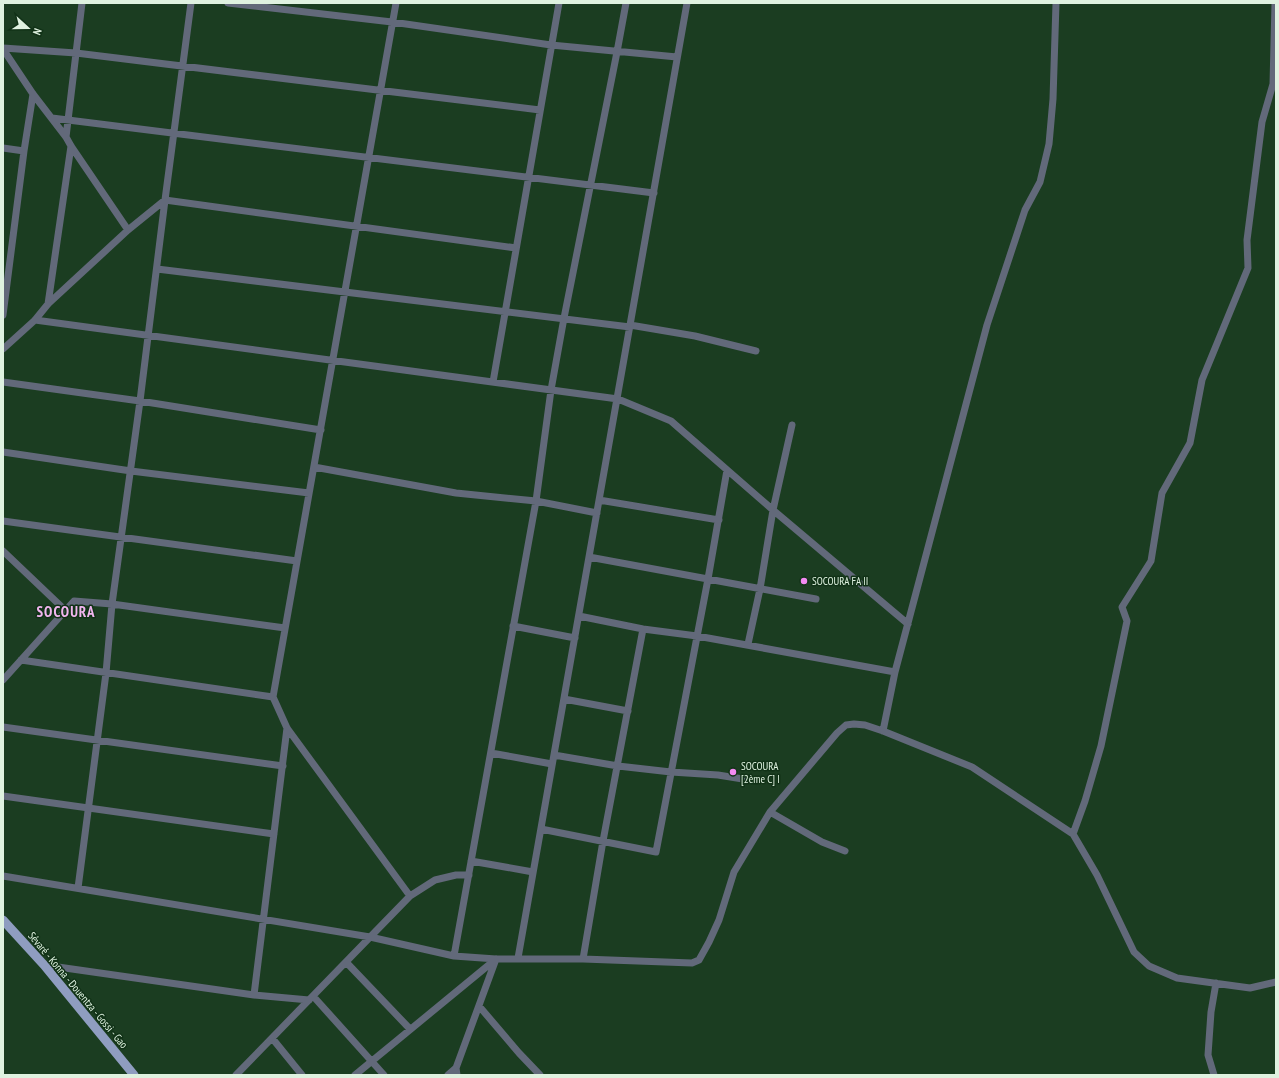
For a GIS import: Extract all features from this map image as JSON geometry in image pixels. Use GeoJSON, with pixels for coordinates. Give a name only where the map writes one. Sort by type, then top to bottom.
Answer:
{"type":"FeatureCollection","features":[{"type":"Feature","properties":{"kind":"main road","name":"Sévaré - Konna - Douentza - Gossi - Gao"},"geometry":{"type":"LineString","coordinates":[[4,922],[44,965],[134,1075]]}},
{"type":"Feature","properties":{"kind":"street"},"geometry":{"type":"LineString","coordinates":[[66,137],[82,3]]}},
{"type":"Feature","properties":{"kind":"street"},"geometry":{"type":"LineString","coordinates":[[78,888],[106,673],[112,604],[149,335],[191,3]]}},
{"type":"Feature","properties":{"kind":"street"},"geometry":{"type":"LineString","coordinates":[[228,3],[392,22],[551,45],[677,57]]}},
{"type":"Feature","properties":{"kind":"street"},"geometry":{"type":"LineString","coordinates":[[396,3],[273,697],[287,728],[410,896]]}},
{"type":"Feature","properties":{"kind":"street"},"geometry":{"type":"LineString","coordinates":[[493,382],[559,3]]}},
{"type":"Feature","properties":{"kind":"street"},"geometry":{"type":"LineString","coordinates":[[454,956],[536,501],[551,390],[626,3]]}},
{"type":"Feature","properties":{"kind":"street"},"geometry":{"type":"LineString","coordinates":[[518,958],[687,3]]}},
{"type":"Feature","properties":{"kind":"street"},"geometry":{"type":"LineString","coordinates":[[883,731],[895,672],[987,325],[1025,210],[1040,182],[1049,144],[1053,99],[1056,3]]}},
{"type":"Feature","properties":{"kind":"street"},"geometry":{"type":"LineString","coordinates":[[1073,834],[1085,801],[1101,746],[1128,621],[1122,607],[1151,561],[1162,493],[1190,443],[1202,380],[1248,268],[1247,240],[1262,122],[1273,84],[1275,3]]}},
{"type":"Feature","properties":{"kind":"street"},"geometry":{"type":"LineString","coordinates":[[3,48],[76,53],[540,110]]}},
{"type":"Feature","properties":{"kind":"street"},"geometry":{"type":"LineString","coordinates":[[3,48],[33,94],[66,137],[128,230]]}},
{"type":"Feature","properties":{"kind":"street"},"geometry":{"type":"LineString","coordinates":[[3,315],[24,151],[33,94]]}},
{"type":"Feature","properties":{"kind":"street"},"geometry":{"type":"LineString","coordinates":[[52,118],[654,194]]}},
{"type":"Feature","properties":{"kind":"street"},"geometry":{"type":"LineString","coordinates":[[48,304],[71,146]]}},
{"type":"Feature","properties":{"kind":"street"},"geometry":{"type":"LineString","coordinates":[[3,148],[24,151]]}},
{"type":"Feature","properties":{"kind":"street"},"geometry":{"type":"LineString","coordinates":[[3,349],[34,320],[48,304],[128,230],[165,200],[516,248]]}},
{"type":"Feature","properties":{"kind":"street"},"geometry":{"type":"LineString","coordinates":[[157,269],[630,326],[695,336],[756,351]]}},
{"type":"Feature","properties":{"kind":"street"},"geometry":{"type":"LineString","coordinates":[[34,320],[618,399],[671,421],[773,510],[908,624]]}},
{"type":"Feature","properties":{"kind":"street"},"geometry":{"type":"LineString","coordinates":[[3,382],[140,401],[321,430]]}},
{"type":"Feature","properties":{"kind":"street"},"geometry":{"type":"LineString","coordinates":[[748,644],[760,589],[773,510],[792,425]]}},
{"type":"Feature","properties":{"kind":"street"},"geometry":{"type":"LineString","coordinates":[[3,452],[131,471],[309,493]]}},
{"type":"Feature","properties":{"kind":"street"},"geometry":{"type":"LineString","coordinates":[[314,467],[456,493],[536,501],[597,513]]}},
{"type":"Feature","properties":{"kind":"street"},"geometry":{"type":"LineString","coordinates":[[541,829],[656,852],[719,520],[727,470]]}},
{"type":"Feature","properties":{"kind":"street"},"geometry":{"type":"LineString","coordinates":[[599,500],[719,520]]}},
{"type":"Feature","properties":{"kind":"street"},"geometry":{"type":"LineString","coordinates":[[3,521],[297,561]]}},
{"type":"Feature","properties":{"kind":"street"},"geometry":{"type":"LineString","coordinates":[[3,551],[66,611]]}},
{"type":"Feature","properties":{"kind":"street"},"geometry":{"type":"LineString","coordinates":[[589,557],[816,599]]}},
{"type":"Feature","properties":{"kind":"street"},"geometry":{"type":"LineString","coordinates":[[3,680],[74,601],[112,604],[285,628]]}},
{"type":"Feature","properties":{"kind":"street"},"geometry":{"type":"LineString","coordinates":[[579,616],[643,629],[748,644],[895,672]]}},
{"type":"Feature","properties":{"kind":"street"},"geometry":{"type":"LineString","coordinates":[[513,626],[575,638]]}},
{"type":"Feature","properties":{"kind":"street"},"geometry":{"type":"LineString","coordinates":[[583,959],[603,841],[643,629]]}},
{"type":"Feature","properties":{"kind":"street"},"geometry":{"type":"LineString","coordinates":[[21,660],[273,697]]}},
{"type":"Feature","properties":{"kind":"street"},"geometry":{"type":"LineString","coordinates":[[564,699],[628,711]]}},
{"type":"Feature","properties":{"kind":"street"},"geometry":{"type":"LineString","coordinates":[[3,876],[370,937],[454,956],[496,959],[583,959],[692,964],[699,960],[709,942],[719,920],[734,872],[770,812],[837,733],[846,725],[854,724],[865,725],[883,731],[979,771],[1073,834],[1097,874],[1134,952],[1149,966],[1177,978],[1250,988],[1276,982]]}},
{"type":"Feature","properties":{"kind":"street"},"geometry":{"type":"LineString","coordinates":[[3,727],[283,766]]}},
{"type":"Feature","properties":{"kind":"street"},"geometry":{"type":"LineString","coordinates":[[254,995],[287,728]]}},
{"type":"Feature","properties":{"kind":"street"},"geometry":{"type":"LineString","coordinates":[[491,753],[552,764]]}},
{"type":"Feature","properties":{"kind":"street"},"geometry":{"type":"LineString","coordinates":[[554,755],[618,766],[671,772],[718,775],[749,780]]}},
{"type":"Feature","properties":{"kind":"street"},"geometry":{"type":"LineString","coordinates":[[3,796],[274,834]]}},
{"type":"Feature","properties":{"kind":"street"},"geometry":{"type":"LineString","coordinates":[[770,812],[822,842],[845,851]]}},
{"type":"Feature","properties":{"kind":"street"},"geometry":{"type":"LineString","coordinates":[[471,862],[533,872]]}},
{"type":"Feature","properties":{"kind":"street"},"geometry":{"type":"LineString","coordinates":[[236,1075],[410,896],[435,880],[456,875],[469,875]]}},
{"type":"Feature","properties":{"kind":"street"},"geometry":{"type":"LineString","coordinates":[[448,1075],[457,1072],[496,959]]}},
{"type":"Feature","properties":{"kind":"street"},"geometry":{"type":"LineString","coordinates":[[355,1075],[496,959]]}},
{"type":"Feature","properties":{"kind":"street"},"geometry":{"type":"LineString","coordinates":[[346,962],[410,1029]]}},
{"type":"Feature","properties":{"kind":"street"},"geometry":{"type":"LineString","coordinates":[[44,965],[254,995],[311,998],[384,1075]]}},
{"type":"Feature","properties":{"kind":"street"},"geometry":{"type":"LineString","coordinates":[[1214,1075],[1208,1055],[1211,1012],[1216,983]]}},
{"type":"Feature","properties":{"kind":"street"},"geometry":{"type":"LineString","coordinates":[[479,1006],[540,1075]]}},
{"type":"Feature","properties":{"kind":"street"},"geometry":{"type":"LineString","coordinates":[[272,1038],[302,1075]]}},
{"type":"Feature","properties":{"kind":"place","name":"SOCOURA FA II"},"geometry":{"type":"Point","coordinates":[804,581]}},
{"type":"Feature","properties":{"kind":"place","name":"SOCOURA [2ème C] I"},"geometry":{"type":"Point","coordinates":[733,772]}},
{"type":"Feature","properties":{"kind":"district","name":"SOCOURA"},"geometry":{"type":"Point","coordinates":[66,611]}}]}
